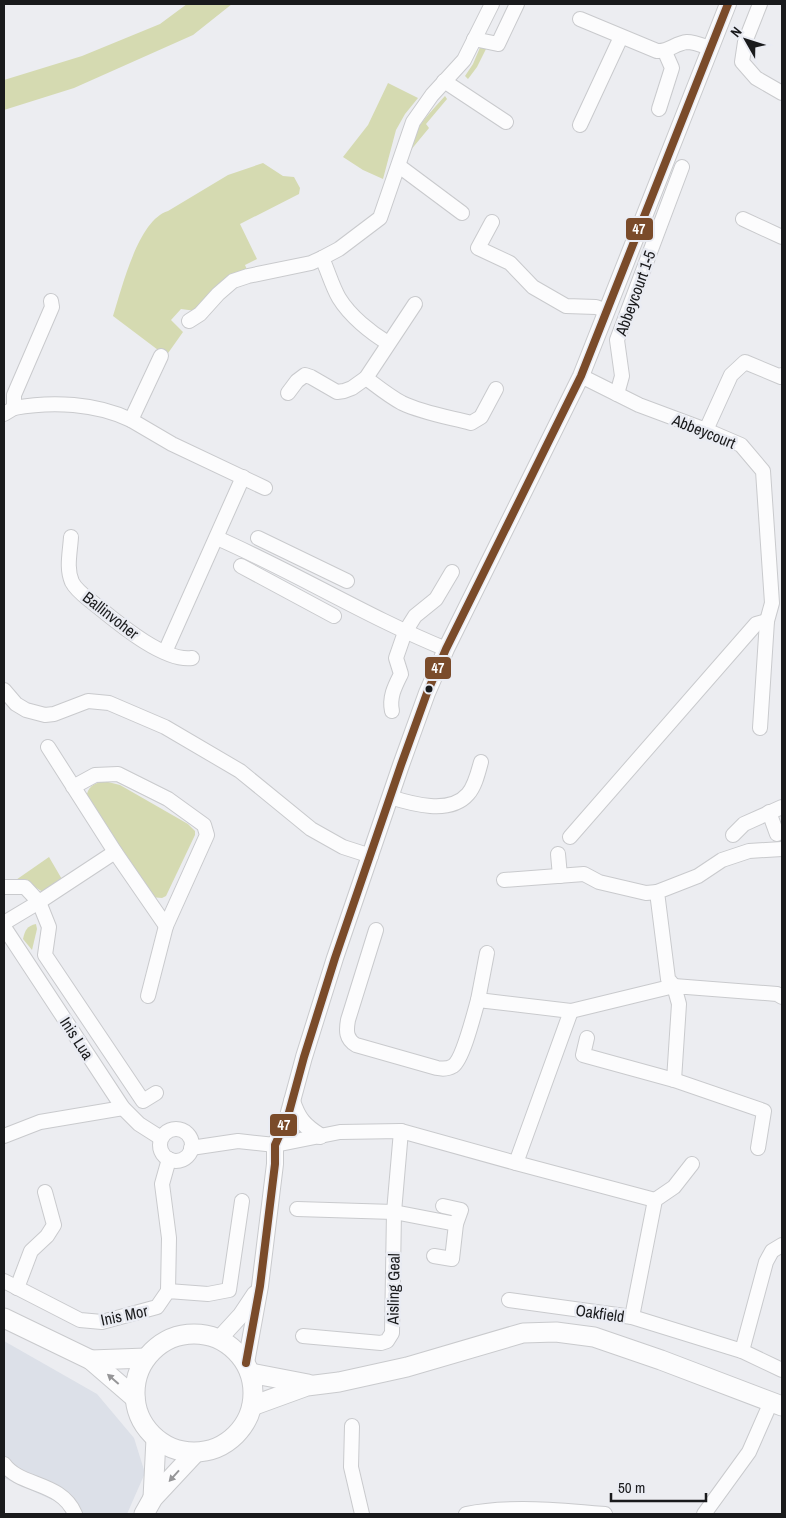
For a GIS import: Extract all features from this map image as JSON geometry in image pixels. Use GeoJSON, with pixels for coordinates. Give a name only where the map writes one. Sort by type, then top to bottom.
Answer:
{"type":"FeatureCollection","features":[{"type":"Feature","properties":{"kind":"main road"},"geometry":{"type":"LineString","coordinates":[[4,1318],[91,1360],[135,1398]]}},
{"type":"Feature","properties":{"kind":"main road"},"geometry":{"type":"LineString","coordinates":[[252,1406],[307,1386],[339,1382],[407,1367],[523,1333],[556,1332],[594,1337],[661,1360],[776,1404]]}},
{"type":"Feature","properties":{"kind":"main road"},"geometry":{"type":"LineString","coordinates":[[200,1334],[219,1339],[234,1349],[248,1368],[254,1389],[252,1406],[245,1424],[232,1439],[214,1449],[195,1453],[168,1447],[156,1439],[145,1427],[138,1414],[135,1398],[137,1377],[146,1358],[161,1344],[180,1335],[200,1334]]}},
{"type":"Feature","properties":{"kind":"main road"},"geometry":{"type":"LineString","coordinates":[[91,1360],[146,1358]]}},
{"type":"Feature","properties":{"kind":"main road"},"geometry":{"type":"LineString","coordinates":[[248,1368],[312,1385]]}},
{"type":"Feature","properties":{"kind":"main road"},"geometry":{"type":"LineString","coordinates":[[149,1506],[156,1439]]}},
{"type":"Feature","properties":{"kind":"main road"},"geometry":{"type":"LineString","coordinates":[[149,1506],[195,1453]]}},
{"type":"Feature","properties":{"kind":"street"},"geometry":{"type":"LineString","coordinates":[[189,321],[200,314],[233,281],[311,263],[339,249],[380,218],[413,122],[444,81],[464,60],[492,4]]}},
{"type":"Feature","properties":{"kind":"street"},"geometry":{"type":"LineString","coordinates":[[474,39],[498,44],[517,4]]}},
{"type":"Feature","properties":{"kind":"street"},"geometry":{"type":"LineString","coordinates":[[248,1368],[275,1164],[275,1145],[288,1116],[335,958],[390,798],[427,693],[446,649],[581,376],[728,4]]}},
{"type":"Feature","properties":{"kind":"street"},"geometry":{"type":"LineString","coordinates":[[760,4],[745,42],[742,62],[756,78],[782,93]]}},
{"type":"Feature","properties":{"kind":"street"},"geometry":{"type":"LineString","coordinates":[[580,20],[657,51],[665,52],[674,46],[688,42],[710,48]]}},
{"type":"Feature","properties":{"kind":"street"},"geometry":{"type":"LineString","coordinates":[[580,125],[621,37]]}},
{"type":"Feature","properties":{"kind":"street"},"geometry":{"type":"LineString","coordinates":[[659,109],[672,68],[665,52]]}},
{"type":"Feature","properties":{"kind":"street"},"geometry":{"type":"LineString","coordinates":[[444,81],[506,122]]}},
{"type":"Feature","properties":{"kind":"street"},"geometry":{"type":"LineString","coordinates":[[398,166],[462,213]]}},
{"type":"Feature","properties":{"kind":"street","name":"Abbeycourt 1-5"},"geometry":{"type":"LineString","coordinates":[[617,394],[622,376],[617,340],[682,167]]}},
{"type":"Feature","properties":{"kind":"street"},"geometry":{"type":"LineString","coordinates":[[743,220],[782,237]]}},
{"type":"Feature","properties":{"kind":"street"},"geometry":{"type":"LineString","coordinates":[[492,222],[478,248],[510,263],[533,287],[566,306],[576,308],[596,307],[607,311]]}},
{"type":"Feature","properties":{"kind":"street"},"geometry":{"type":"LineString","coordinates":[[322,258],[340,298],[349,311],[378,337],[388,343]]}},
{"type":"Feature","properties":{"kind":"street"},"geometry":{"type":"LineString","coordinates":[[50,301],[52,307],[9,411],[44,405],[84,406],[109,411],[131,420],[172,444],[265,488]]}},
{"type":"Feature","properties":{"kind":"street"},"geometry":{"type":"LineString","coordinates":[[288,393],[297,381],[305,376],[311,377],[337,392],[344,392],[352,388],[366,378],[414,304]]}},
{"type":"Feature","properties":{"kind":"street"},"geometry":{"type":"LineString","coordinates":[[131,420],[161,356]]}},
{"type":"Feature","properties":{"kind":"street"},"geometry":{"type":"LineString","coordinates":[[706,430],[731,375],[745,362],[782,376]]}},
{"type":"Feature","properties":{"kind":"street","name":"Abbeycourt"},"geometry":{"type":"LineString","coordinates":[[581,376],[639,405],[706,430],[741,446],[763,471],[776,567],[772,603],[767,621],[760,728]]}},
{"type":"Feature","properties":{"kind":"street"},"geometry":{"type":"LineString","coordinates":[[366,378],[386,394],[404,404],[471,423],[481,417],[496,389]]}},
{"type":"Feature","properties":{"kind":"street"},"geometry":{"type":"LineString","coordinates":[[166,652],[243,477]]}},
{"type":"Feature","properties":{"kind":"street","name":"Ballinvoher"},"geometry":{"type":"LineString","coordinates":[[71,537],[68,569],[73,584],[125,629],[183,660],[192,658]]}},
{"type":"Feature","properties":{"kind":"street"},"geometry":{"type":"LineString","coordinates":[[217,538],[311,583],[365,613],[446,649]]}},
{"type":"Feature","properties":{"kind":"street"},"geometry":{"type":"LineString","coordinates":[[258,538],[347,581]]}},
{"type":"Feature","properties":{"kind":"street"},"geometry":{"type":"LineString","coordinates":[[274,584],[289,553]]}},
{"type":"Feature","properties":{"kind":"street"},"geometry":{"type":"LineString","coordinates":[[241,566],[334,616]]}},
{"type":"Feature","properties":{"kind":"street"},"geometry":{"type":"LineString","coordinates":[[302,599],[319,568]]}},
{"type":"Feature","properties":{"kind":"street"},"geometry":{"type":"LineString","coordinates":[[392,712],[390,704],[392,693],[401,674],[396,658],[405,632],[416,616],[436,599],[452,572]]}},
{"type":"Feature","properties":{"kind":"street"},"geometry":{"type":"LineString","coordinates":[[570,837],[756,624],[767,621]]}},
{"type":"Feature","properties":{"kind":"street"},"geometry":{"type":"LineString","coordinates":[[4,690],[21,707],[45,715],[54,714],[88,701],[109,703],[165,727],[240,771],[311,829],[343,847],[371,856]]}},
{"type":"Feature","properties":{"kind":"street"},"geometry":{"type":"LineString","coordinates":[[48,747],[115,852],[166,926]]}},
{"type":"Feature","properties":{"kind":"street"},"geometry":{"type":"LineString","coordinates":[[390,798],[423,806],[442,806],[461,801],[469,793],[481,762]]}},
{"type":"Feature","properties":{"kind":"street"},"geometry":{"type":"LineString","coordinates":[[73,787],[95,775],[118,774],[168,799],[204,825],[207,835],[166,926],[148,996]]}},
{"type":"Feature","properties":{"kind":"street"},"geometry":{"type":"LineString","coordinates":[[732,835],[744,824],[782,806]]}},
{"type":"Feature","properties":{"kind":"street"},"geometry":{"type":"LineString","coordinates":[[769,812],[777,834]]}},
{"type":"Feature","properties":{"kind":"street"},"geometry":{"type":"LineString","coordinates":[[504,880],[584,874],[599,882],[646,893],[657,892],[698,876],[722,860],[749,851],[782,849]]}},
{"type":"Feature","properties":{"kind":"street"},"geometry":{"type":"LineString","coordinates":[[4,923],[115,852]]}},
{"type":"Feature","properties":{"kind":"street"},"geometry":{"type":"LineString","coordinates":[[558,854],[560,876]]}},
{"type":"Feature","properties":{"kind":"street","name":"Inis Lua"},"geometry":{"type":"LineString","coordinates":[[4,887],[25,887],[39,902],[49,927],[45,955],[143,1102],[156,1093]]}},
{"type":"Feature","properties":{"kind":"street"},"geometry":{"type":"LineString","coordinates":[[657,892],[668,979],[674,986],[679,1004],[674,1080]]}},
{"type":"Feature","properties":{"kind":"street","name":"Inis Lua"},"geometry":{"type":"LineString","coordinates":[[4,927],[123,1108],[139,1124],[161,1138]]}},
{"type":"Feature","properties":{"kind":"street"},"geometry":{"type":"LineString","coordinates":[[376,930],[348,1020],[347,1035],[353,1043],[437,1068],[453,1066],[461,1055],[478,1000],[487,952]]}},
{"type":"Feature","properties":{"kind":"street"},"geometry":{"type":"LineString","coordinates":[[478,1000],[571,1011],[674,986],[777,994],[782,997]]}},
{"type":"Feature","properties":{"kind":"street"},"geometry":{"type":"LineString","coordinates":[[516,1163],[571,1011]]}},
{"type":"Feature","properties":{"kind":"street"},"geometry":{"type":"LineString","coordinates":[[587,1038],[583,1055],[674,1080],[764,1111],[758,1148]]}},
{"type":"Feature","properties":{"kind":"street"},"geometry":{"type":"LineString","coordinates":[[292,1101],[297,1117],[320,1136]]}},
{"type":"Feature","properties":{"kind":"street"},"geometry":{"type":"LineString","coordinates":[[4,1136],[40,1122],[123,1108]]}},
{"type":"Feature","properties":{"kind":"street"},"geometry":{"type":"LineString","coordinates":[[171,1129],[181,1130],[188,1135],[192,1143],[191,1148],[183,1159],[178,1161],[168,1159],[160,1148],[161,1138],[163,1134],[171,1129]]}},
{"type":"Feature","properties":{"kind":"street"},"geometry":{"type":"LineString","coordinates":[[394,1212],[401,1131]]}},
{"type":"Feature","properties":{"kind":"street"},"geometry":{"type":"LineString","coordinates":[[191,1148],[238,1141],[275,1145],[340,1132],[401,1131],[655,1200],[674,1187],[692,1164]]}},
{"type":"Feature","properties":{"kind":"street"},"geometry":{"type":"LineString","coordinates":[[168,1159],[162,1184],[168,1238],[168,1291],[208,1294],[229,1290],[242,1200]]}},
{"type":"Feature","properties":{"kind":"street"},"geometry":{"type":"LineString","coordinates":[[17,1288],[31,1251],[47,1236],[54,1225],[45,1192]]}},
{"type":"Feature","properties":{"kind":"street","name":"Oakfield"},"geometry":{"type":"LineString","coordinates":[[509,1300],[632,1317],[655,1200]]}},
{"type":"Feature","properties":{"kind":"street"},"geometry":{"type":"LineString","coordinates":[[434,1256],[452,1259],[456,1224],[461,1210],[443,1206]]}},
{"type":"Feature","properties":{"kind":"street"},"geometry":{"type":"LineString","coordinates":[[297,1210],[394,1212],[456,1224]]}},
{"type":"Feature","properties":{"kind":"street","name":"Aisling Geal"},"geometry":{"type":"LineString","coordinates":[[303,1336],[381,1344],[387,1341],[392,1333],[394,1212]]}},
{"type":"Feature","properties":{"kind":"street"},"geometry":{"type":"LineString","coordinates":[[742,1351],[766,1262],[772,1251],[782,1245]]}},
{"type":"Feature","properties":{"kind":"street","name":"Inis Mor"},"geometry":{"type":"LineString","coordinates":[[4,1281],[80,1320],[102,1322],[158,1308],[168,1291]]}},
{"type":"Feature","properties":{"kind":"street"},"geometry":{"type":"LineString","coordinates":[[219,1339],[242,1315],[260,1286]]}},
{"type":"Feature","properties":{"kind":"street"},"geometry":{"type":"LineString","coordinates":[[632,1317],[742,1351],[782,1370]]}},
{"type":"Feature","properties":{"kind":"street"},"geometry":{"type":"LineString","coordinates":[[704,1514],[749,1452],[776,1404]]}},
{"type":"Feature","properties":{"kind":"street"},"geometry":{"type":"LineString","coordinates":[[352,1426],[351,1467],[362,1514]]}},
{"type":"Feature","properties":{"kind":"street"},"geometry":{"type":"LineString","coordinates":[[4,1464],[10,1472],[47,1487],[70,1504],[75,1514]]}},
{"type":"Feature","properties":{"kind":"street"},"geometry":{"type":"LineString","coordinates":[[470,1514],[520,1509],[553,1509],[605,1514]]}},
{"type":"Feature","properties":{"kind":"shaded area"},"geometry":{"type":"Polygon","coordinates":[[[4,1341],[97,1394],[134,1438],[145,1473],[127,1514],[70,1514],[59,1503],[4,1478],[4,1341]]]}},
{"type":"Feature","properties":{"kind":"green space"},"geometry":{"type":"Polygon","coordinates":[[[187,4],[232,4],[193,35],[74,88],[4,110],[4,80],[82,56],[160,24],[187,4]]]}},
{"type":"Feature","properties":{"kind":"green space"},"geometry":{"type":"Polygon","coordinates":[[[481,45],[487,47],[477,67],[468,79],[465,76],[473,64],[481,45]]]}},
{"type":"Feature","properties":{"kind":"green space"},"geometry":{"type":"Polygon","coordinates":[[[388,83],[418,98],[405,114],[396,130],[383,179],[363,170],[343,157],[368,125],[388,83]]]}},
{"type":"Feature","properties":{"kind":"green space"},"geometry":{"type":"Polygon","coordinates":[[[445,96],[447,99],[426,124],[429,128],[410,151],[411,143],[418,128],[445,96]]]}},
{"type":"Feature","properties":{"kind":"green space"},"geometry":{"type":"Polygon","coordinates":[[[263,163],[283,176],[294,177],[300,188],[299,194],[240,224],[257,259],[245,265],[248,272],[196,311],[181,309],[171,320],[183,332],[166,356],[113,316],[126,273],[140,241],[148,227],[157,217],[228,175],[263,163]]]}},
{"type":"Feature","properties":{"kind":"green space"},"geometry":{"type":"Polygon","coordinates":[[[104,781],[120,785],[188,824],[195,831],[195,835],[166,896],[162,898],[150,897],[86,798],[92,786],[104,781]]]}},
{"type":"Feature","properties":{"kind":"green space"},"geometry":{"type":"Polygon","coordinates":[[[49,857],[63,881],[43,892],[30,884],[13,882],[49,857]]]}},
{"type":"Feature","properties":{"kind":"green space"},"geometry":{"type":"Polygon","coordinates":[[[36,924],[37,929],[32,950],[23,939],[27,929],[36,924]]]}},
{"type":"Feature","properties":{"kind":"transit line","name":"47"},"geometry":{"type":"LineString","coordinates":[[246,1363],[260,1286],[275,1164],[275,1145],[288,1116],[335,958],[401,765],[427,693],[446,649],[581,376],[728,4]]}}]}
